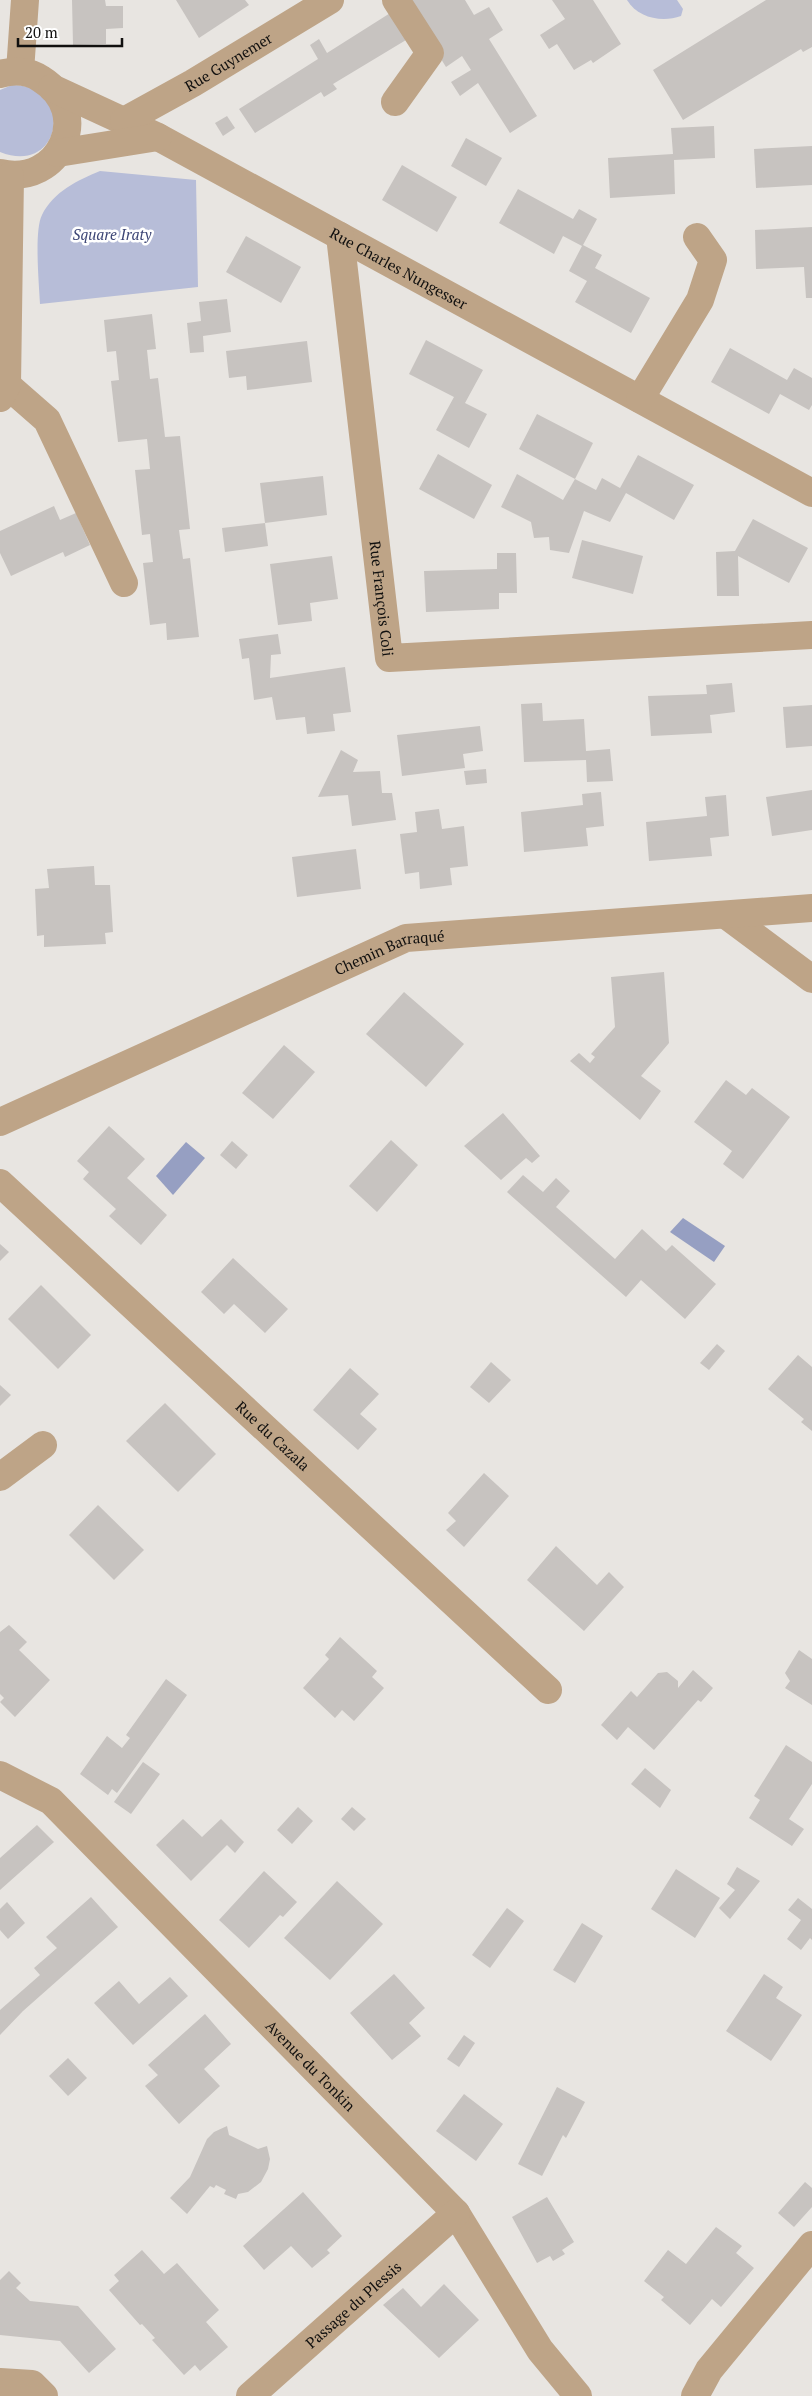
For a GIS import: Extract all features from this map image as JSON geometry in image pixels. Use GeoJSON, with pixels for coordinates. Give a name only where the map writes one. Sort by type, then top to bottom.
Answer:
{"type":"FeatureCollection","features":[{"type":"Feature","properties":{"kind":"street"},"geometry":{"type":"LineString","coordinates":[[10,72],[25,0]]}},
{"type":"Feature","properties":{"kind":"street","name":"Rue Guynemer"},"geometry":{"type":"LineString","coordinates":[[124,121],[193,83],[330,0]]}},
{"type":"Feature","properties":{"kind":"street"},"geometry":{"type":"LineString","coordinates":[[395,102],[430,53],[396,0]]}},
{"type":"Feature","properties":{"kind":"street","name":"Rue Charles Nungesser"},"geometry":{"type":"LineString","coordinates":[[10,72],[35,76],[52,88],[158,137],[812,493]]}},
{"type":"Feature","properties":{"kind":"street"},"geometry":{"type":"LineString","coordinates":[[52,88],[60,96],[66,111],[67,128],[64,143],[58,153],[42,168],[27,175],[5,174],[3,391],[47,420],[124,583]]}},
{"type":"Feature","properties":{"kind":"street"},"geometry":{"type":"LineString","coordinates":[[58,153],[158,137]]}},
{"type":"Feature","properties":{"kind":"street","name":"Rue François Coli"},"geometry":{"type":"LineString","coordinates":[[340,236],[388,658],[812,635]]}},
{"type":"Feature","properties":{"kind":"street"},"geometry":{"type":"LineString","coordinates":[[640,399],[700,300],[713,260],[698,237]]}},
{"type":"Feature","properties":{"kind":"street","name":"Chemin Barraqué"},"geometry":{"type":"LineString","coordinates":[[0,1122],[406,938],[812,908]]}},
{"type":"Feature","properties":{"kind":"street"},"geometry":{"type":"LineString","coordinates":[[726,915],[812,980]]}},
{"type":"Feature","properties":{"kind":"street","name":"Rue du Cazala"},"geometry":{"type":"LineString","coordinates":[[0,1182],[548,1690]]}},
{"type":"Feature","properties":{"kind":"street"},"geometry":{"type":"LineString","coordinates":[[0,1477],[43,1446]]}},
{"type":"Feature","properties":{"kind":"street","name":"Avenue du Tonkin"},"geometry":{"type":"LineString","coordinates":[[0,1776],[51,1801],[456,2214],[540,2350],[578,2396]]}},
{"type":"Feature","properties":{"kind":"street","name":"Passage du Plessis"},"geometry":{"type":"LineString","coordinates":[[250,2396],[456,2214]]}},
{"type":"Feature","properties":{"kind":"street"},"geometry":{"type":"LineString","coordinates":[[695,2396],[709,2370],[812,2245]]}},
{"type":"Feature","properties":{"kind":"street"},"geometry":{"type":"LineString","coordinates":[[0,2382],[32,2384],[44,2396]]}},
{"type":"Feature","properties":{"kind":"green space"},"geometry":{"type":"Polygon","coordinates":[[[627,0],[677,0],[683,9],[681,16],[658,19],[637,11],[627,0]]]}},
{"type":"Feature","properties":{"kind":"green space"},"geometry":{"type":"Polygon","coordinates":[[[12,85],[32,89],[46,99],[53,113],[53,128],[48,142],[37,152],[21,156],[0,152],[0,90],[12,85]]]}},
{"type":"Feature","properties":{"kind":"green space","name":"Square Iraty"},"geometry":{"type":"Polygon","coordinates":[[[100,171],[196,180],[198,287],[40,304],[38,232],[42,215],[59,193],[83,178],[100,171]]]}},
{"type":"Feature","properties":{"kind":"shaded area"},"geometry":{"type":"Polygon","coordinates":[[[186,1142],[205,1158],[173,1195],[156,1176],[186,1142]]]}},
{"type":"Feature","properties":{"kind":"shaded area"},"geometry":{"type":"Polygon","coordinates":[[[683,1218],[725,1246],[714,1262],[670,1232],[683,1218]]]}},
{"type":"Feature","properties":{"kind":"building"},"geometry":{"type":"Polygon","coordinates":[[[72,0],[105,0],[106,6],[123,6],[123,28],[106,29],[106,44],[73,45],[72,0]]]}},
{"type":"Feature","properties":{"kind":"building"},"geometry":{"type":"Polygon","coordinates":[[[176,0],[245,0],[249,5],[199,38],[176,0]]]}},
{"type":"Feature","properties":{"kind":"building"},"geometry":{"type":"Polygon","coordinates":[[[413,0],[465,0],[474,15],[489,7],[503,30],[489,39],[537,116],[510,133],[478,83],[460,96],[451,82],[471,70],[462,56],[446,67],[407,4],[413,0]]]}},
{"type":"Feature","properties":{"kind":"building"},"geometry":{"type":"Polygon","coordinates":[[[552,0],[593,0],[621,44],[593,63],[591,60],[574,70],[557,44],[549,49],[540,35],[565,19],[552,0]]]}},
{"type":"Feature","properties":{"kind":"building"},"geometry":{"type":"Polygon","coordinates":[[[766,0],[812,0],[812,47],[803,52],[801,49],[683,120],[653,70],[766,0]]]}},
{"type":"Feature","properties":{"kind":"building"},"geometry":{"type":"Polygon","coordinates":[[[395,10],[411,37],[333,84],[337,89],[324,97],[321,92],[255,133],[239,109],[318,59],[310,45],[319,39],[327,53],[395,10]]]}},
{"type":"Feature","properties":{"kind":"building"},"geometry":{"type":"Polygon","coordinates":[[[227,116],[235,128],[223,136],[215,123],[227,116]]]}},
{"type":"Feature","properties":{"kind":"building"},"geometry":{"type":"Polygon","coordinates":[[[714,126],[715,158],[674,160],[675,194],[610,198],[608,158],[673,154],[671,128],[714,126]]]}},
{"type":"Feature","properties":{"kind":"building"},"geometry":{"type":"Polygon","coordinates":[[[466,138],[502,158],[486,186],[451,166],[466,138]]]}},
{"type":"Feature","properties":{"kind":"building"},"geometry":{"type":"Polygon","coordinates":[[[812,146],[812,185],[756,188],[754,149],[812,146]]]}},
{"type":"Feature","properties":{"kind":"building"},"geometry":{"type":"Polygon","coordinates":[[[402,165],[457,197],[437,232],[382,200],[402,165]]]}},
{"type":"Feature","properties":{"kind":"building"},"geometry":{"type":"Polygon","coordinates":[[[518,189],[573,219],[579,209],[597,219],[583,245],[602,255],[595,268],[650,298],[631,333],[575,302],[587,281],[569,271],[582,246],[563,236],[554,254],[499,223],[518,189]]]}},
{"type":"Feature","properties":{"kind":"building"},"geometry":{"type":"Polygon","coordinates":[[[812,227],[812,298],[806,298],[804,267],[756,269],[755,230],[812,227]]]}},
{"type":"Feature","properties":{"kind":"building"},"geometry":{"type":"Polygon","coordinates":[[[246,236],[301,267],[281,303],[226,272],[246,236]]]}},
{"type":"Feature","properties":{"kind":"building"},"geometry":{"type":"Polygon","coordinates":[[[227,299],[231,332],[203,336],[204,352],[190,353],[187,323],[201,321],[199,302],[227,299]]]}},
{"type":"Feature","properties":{"kind":"building"},"geometry":{"type":"Polygon","coordinates":[[[152,314],[156,349],[147,350],[150,379],[158,378],[165,437],[180,436],[190,529],[179,530],[183,559],[190,558],[199,637],[167,640],[166,623],[150,625],[143,563],[153,562],[150,534],[142,535],[135,470],[150,469],[147,439],[118,442],[111,381],[119,380],[116,351],[107,352],[104,320],[152,314]]]}},
{"type":"Feature","properties":{"kind":"building"},"geometry":{"type":"Polygon","coordinates":[[[426,340],[483,370],[465,403],[487,414],[469,448],[436,430],[454,397],[409,374],[426,340]]]}},
{"type":"Feature","properties":{"kind":"building"},"geometry":{"type":"Polygon","coordinates":[[[307,341],[312,382],[247,390],[246,376],[229,378],[226,351],[307,341]]]}},
{"type":"Feature","properties":{"kind":"building"},"geometry":{"type":"Polygon","coordinates":[[[730,348],[787,380],[794,368],[812,378],[812,405],[809,410],[780,394],[769,414],[711,382],[730,348]]]}},
{"type":"Feature","properties":{"kind":"building"},"geometry":{"type":"Polygon","coordinates":[[[537,414],[593,443],[575,479],[519,449],[537,414]]]}},
{"type":"Feature","properties":{"kind":"building"},"geometry":{"type":"Polygon","coordinates":[[[438,454],[492,485],[474,519],[419,489],[438,454]]]}},
{"type":"Feature","properties":{"kind":"building"},"geometry":{"type":"Polygon","coordinates":[[[638,455],[694,485],[674,520],[626,493],[610,522],[584,511],[569,553],[550,550],[549,537],[534,538],[531,522],[501,507],[517,474],[563,500],[575,479],[596,490],[602,478],[620,488],[638,455]]]}},
{"type":"Feature","properties":{"kind":"building"},"geometry":{"type":"Polygon","coordinates":[[[323,476],[327,515],[265,523],[260,483],[323,476]]]}},
{"type":"Feature","properties":{"kind":"building"},"geometry":{"type":"Polygon","coordinates":[[[54,506],[60,520],[76,513],[90,545],[65,557],[63,552],[11,576],[0,553],[0,531],[54,506]]]}},
{"type":"Feature","properties":{"kind":"building"},"geometry":{"type":"Polygon","coordinates":[[[753,519],[808,548],[789,583],[738,556],[739,596],[717,596],[716,552],[735,551],[753,519]]]}},
{"type":"Feature","properties":{"kind":"building"},"geometry":{"type":"Polygon","coordinates":[[[265,523],[268,546],[225,552],[222,528],[265,523]]]}},
{"type":"Feature","properties":{"kind":"building"},"geometry":{"type":"Polygon","coordinates":[[[582,540],[643,556],[633,594],[572,578],[582,540]]]}},
{"type":"Feature","properties":{"kind":"building"},"geometry":{"type":"Polygon","coordinates":[[[497,553],[516,553],[517,593],[499,593],[499,609],[426,612],[424,571],[497,569],[497,553]]]}},
{"type":"Feature","properties":{"kind":"building"},"geometry":{"type":"Polygon","coordinates":[[[332,556],[338,599],[310,603],[312,621],[278,625],[270,564],[332,556]]]}},
{"type":"Feature","properties":{"kind":"building"},"geometry":{"type":"Polygon","coordinates":[[[278,634],[281,654],[271,655],[270,678],[345,667],[351,712],[333,714],[335,731],[307,734],[305,717],[276,720],[272,697],[254,700],[249,658],[242,659],[239,639],[278,634]]]}},
{"type":"Feature","properties":{"kind":"building"},"geometry":{"type":"Polygon","coordinates":[[[732,683],[735,712],[710,715],[712,733],[651,736],[648,696],[707,694],[706,685],[732,683]]]}},
{"type":"Feature","properties":{"kind":"building"},"geometry":{"type":"Polygon","coordinates":[[[542,703],[543,721],[584,719],[586,751],[610,749],[613,781],[587,782],[586,760],[524,762],[521,704],[542,703]]]}},
{"type":"Feature","properties":{"kind":"building"},"geometry":{"type":"Polygon","coordinates":[[[812,705],[812,746],[786,748],[783,707],[812,705]]]}},
{"type":"Feature","properties":{"kind":"building"},"geometry":{"type":"Polygon","coordinates":[[[480,726],[483,751],[463,754],[465,768],[402,776],[397,735],[480,726]]]}},
{"type":"Feature","properties":{"kind":"building"},"geometry":{"type":"Polygon","coordinates":[[[341,750],[358,760],[353,772],[380,771],[382,793],[392,793],[396,820],[352,826],[348,795],[318,797],[341,750]]]}},
{"type":"Feature","properties":{"kind":"building"},"geometry":{"type":"Polygon","coordinates":[[[486,769],[487,783],[466,785],[464,771],[486,769]]]}},
{"type":"Feature","properties":{"kind":"building"},"geometry":{"type":"Polygon","coordinates":[[[812,790],[812,830],[772,836],[766,797],[812,790]]]}},
{"type":"Feature","properties":{"kind":"building"},"geometry":{"type":"Polygon","coordinates":[[[601,792],[604,826],[586,828],[588,846],[524,852],[521,812],[583,805],[582,794],[601,792]]]}},
{"type":"Feature","properties":{"kind":"building"},"geometry":{"type":"Polygon","coordinates":[[[726,795],[729,836],[710,838],[712,856],[649,861],[646,822],[707,816],[705,797],[726,795]]]}},
{"type":"Feature","properties":{"kind":"building"},"geometry":{"type":"Polygon","coordinates":[[[439,809],[442,829],[464,826],[468,866],[450,868],[452,885],[420,889],[419,872],[405,874],[400,834],[417,832],[415,812],[439,809]]]}},
{"type":"Feature","properties":{"kind":"building"},"geometry":{"type":"Polygon","coordinates":[[[356,849],[361,889],[297,897],[292,857],[356,849]]]}},
{"type":"Feature","properties":{"kind":"building"},"geometry":{"type":"Polygon","coordinates":[[[94,866],[95,885],[110,885],[113,932],[105,933],[106,944],[44,947],[44,935],[37,936],[35,889],[49,888],[47,869],[94,866]]]}},
{"type":"Feature","properties":{"kind":"building"},"geometry":{"type":"Polygon","coordinates":[[[664,972],[669,1043],[641,1076],[661,1091],[640,1120],[570,1061],[579,1053],[590,1063],[595,1057],[591,1054],[615,1027],[611,977],[664,972]]]}},
{"type":"Feature","properties":{"kind":"building"},"geometry":{"type":"Polygon","coordinates":[[[404,992],[464,1044],[426,1087],[366,1034],[404,992]]]}},
{"type":"Feature","properties":{"kind":"building"},"geometry":{"type":"Polygon","coordinates":[[[284,1045],[315,1072],[273,1119],[242,1093],[284,1045]]]}},
{"type":"Feature","properties":{"kind":"building"},"geometry":{"type":"Polygon","coordinates":[[[726,1080],[746,1095],[752,1088],[790,1117],[743,1179],[723,1164],[732,1151],[694,1122],[726,1080]]]}},
{"type":"Feature","properties":{"kind":"building"},"geometry":{"type":"Polygon","coordinates":[[[503,1113],[540,1156],[532,1163],[526,1158],[501,1180],[464,1146],[503,1113]]]}},
{"type":"Feature","properties":{"kind":"building"},"geometry":{"type":"Polygon","coordinates":[[[109,1126],[145,1159],[127,1178],[167,1215],[141,1245],[109,1216],[116,1209],[83,1179],[89,1172],[77,1161],[109,1126]]]}},
{"type":"Feature","properties":{"kind":"building"},"geometry":{"type":"Polygon","coordinates":[[[391,1140],[418,1165],[377,1212],[349,1186],[391,1140]]]}},
{"type":"Feature","properties":{"kind":"building"},"geometry":{"type":"Polygon","coordinates":[[[232,1141],[248,1155],[236,1169],[220,1155],[232,1141]]]}},
{"type":"Feature","properties":{"kind":"building"},"geometry":{"type":"Polygon","coordinates":[[[523,1175],[543,1192],[556,1178],[570,1191],[556,1207],[615,1259],[642,1229],[666,1251],[672,1245],[716,1284],[685,1319],[641,1280],[626,1297],[507,1192],[523,1175]]]}},
{"type":"Feature","properties":{"kind":"building"},"geometry":{"type":"Polygon","coordinates":[[[0,1244],[9,1252],[0,1261],[0,1244]]]}},
{"type":"Feature","properties":{"kind":"building"},"geometry":{"type":"Polygon","coordinates":[[[233,1258],[288,1309],[265,1333],[234,1304],[224,1314],[201,1292],[233,1258]]]}},
{"type":"Feature","properties":{"kind":"building"},"geometry":{"type":"Polygon","coordinates":[[[41,1285],[91,1335],[58,1369],[8,1319],[41,1285]]]}},
{"type":"Feature","properties":{"kind":"building"},"geometry":{"type":"Polygon","coordinates":[[[717,1344],[725,1351],[709,1370],[700,1363],[717,1344]]]}},
{"type":"Feature","properties":{"kind":"building"},"geometry":{"type":"Polygon","coordinates":[[[798,1355],[812,1367],[812,1431],[801,1422],[804,1419],[768,1389],[798,1355]]]}},
{"type":"Feature","properties":{"kind":"building"},"geometry":{"type":"Polygon","coordinates":[[[491,1362],[511,1380],[489,1403],[470,1387],[491,1362]]]}},
{"type":"Feature","properties":{"kind":"building"},"geometry":{"type":"Polygon","coordinates":[[[350,1368],[379,1394],[360,1414],[377,1429],[358,1450],[313,1410],[350,1368]]]}},
{"type":"Feature","properties":{"kind":"building"},"geometry":{"type":"Polygon","coordinates":[[[0,1385],[11,1395],[0,1406],[0,1385]]]}},
{"type":"Feature","properties":{"kind":"building"},"geometry":{"type":"Polygon","coordinates":[[[165,1403],[216,1454],[178,1492],[126,1441],[165,1403]]]}},
{"type":"Feature","properties":{"kind":"building"},"geometry":{"type":"Polygon","coordinates":[[[484,1473],[509,1496],[464,1547],[446,1530],[456,1521],[448,1513],[484,1473]]]}},
{"type":"Feature","properties":{"kind":"building"},"geometry":{"type":"Polygon","coordinates":[[[98,1505],[144,1550],[114,1580],[69,1535],[98,1505]]]}},
{"type":"Feature","properties":{"kind":"building"},"geometry":{"type":"Polygon","coordinates":[[[556,1546],[597,1585],[609,1572],[624,1587],[584,1631],[527,1580],[556,1546]]]}},
{"type":"Feature","properties":{"kind":"building"},"geometry":{"type":"Polygon","coordinates":[[[9,1625],[27,1642],[19,1650],[50,1680],[15,1717],[0,1702],[4,1698],[0,1694],[0,1632],[9,1625]]]}},
{"type":"Feature","properties":{"kind":"building"},"geometry":{"type":"Polygon","coordinates":[[[340,1637],[377,1671],[372,1677],[384,1688],[354,1721],[342,1710],[335,1718],[303,1688],[329,1659],[325,1655],[340,1637]]]}},
{"type":"Feature","properties":{"kind":"building"},"geometry":{"type":"Polygon","coordinates":[[[799,1650],[812,1659],[812,1705],[785,1688],[790,1681],[785,1673],[799,1650]]]}},
{"type":"Feature","properties":{"kind":"building"},"geometry":{"type":"Polygon","coordinates":[[[693,1670],[713,1688],[701,1702],[698,1700],[654,1750],[628,1727],[617,1740],[601,1725],[631,1691],[637,1697],[658,1673],[667,1672],[678,1681],[678,1688],[693,1670]]]}},
{"type":"Feature","properties":{"kind":"building"},"geometry":{"type":"Polygon","coordinates":[[[166,1679],[187,1695],[117,1793],[112,1789],[108,1795],[80,1774],[107,1736],[122,1748],[130,1738],[126,1735],[166,1679]]]}},
{"type":"Feature","properties":{"kind":"building"},"geometry":{"type":"Polygon","coordinates":[[[786,1745],[812,1762],[812,1784],[789,1819],[804,1829],[792,1846],[749,1818],[760,1800],[754,1796],[786,1745]]]}},
{"type":"Feature","properties":{"kind":"building"},"geometry":{"type":"Polygon","coordinates":[[[143,1762],[160,1774],[131,1814],[114,1802],[143,1762]]]}},
{"type":"Feature","properties":{"kind":"building"},"geometry":{"type":"Polygon","coordinates":[[[645,1768],[671,1790],[660,1808],[631,1784],[645,1768]]]}},
{"type":"Feature","properties":{"kind":"building"},"geometry":{"type":"Polygon","coordinates":[[[298,1807],[313,1821],[292,1844],[277,1830],[298,1807]]]}},
{"type":"Feature","properties":{"kind":"building"},"geometry":{"type":"Polygon","coordinates":[[[352,1807],[366,1819],[354,1831],[341,1819],[352,1807]]]}},
{"type":"Feature","properties":{"kind":"building"},"geometry":{"type":"Polygon","coordinates":[[[183,1819],[202,1837],[221,1819],[244,1842],[235,1853],[227,1845],[191,1881],[156,1845],[183,1819]]]}},
{"type":"Feature","properties":{"kind":"building"},"geometry":{"type":"Polygon","coordinates":[[[37,1825],[54,1842],[0,1890],[0,1858],[37,1825]]]}},
{"type":"Feature","properties":{"kind":"building"},"geometry":{"type":"Polygon","coordinates":[[[737,1867],[760,1881],[730,1919],[719,1908],[735,1890],[727,1884],[737,1867]]]}},
{"type":"Feature","properties":{"kind":"building"},"geometry":{"type":"Polygon","coordinates":[[[676,1869],[720,1898],[695,1938],[651,1909],[676,1869]]]}},
{"type":"Feature","properties":{"kind":"building"},"geometry":{"type":"Polygon","coordinates":[[[264,1871],[297,1902],[283,1917],[280,1915],[249,1948],[219,1920],[264,1871]]]}},
{"type":"Feature","properties":{"kind":"building"},"geometry":{"type":"Polygon","coordinates":[[[337,1881],[383,1924],[330,1980],[284,1938],[337,1881]]]}},
{"type":"Feature","properties":{"kind":"building"},"geometry":{"type":"Polygon","coordinates":[[[91,1897],[118,1927],[23,2011],[0,2035],[0,2010],[40,1975],[34,1968],[57,1948],[46,1937],[91,1897]]]}},
{"type":"Feature","properties":{"kind":"building"},"geometry":{"type":"Polygon","coordinates":[[[798,1898],[812,1909],[812,1940],[810,1938],[801,1950],[787,1939],[801,1920],[788,1910],[798,1898]]]}},
{"type":"Feature","properties":{"kind":"building"},"geometry":{"type":"Polygon","coordinates":[[[7,1902],[25,1923],[8,1939],[0,1930],[0,1909],[7,1902]]]}},
{"type":"Feature","properties":{"kind":"building"},"geometry":{"type":"Polygon","coordinates":[[[507,1908],[524,1921],[490,1968],[472,1955],[507,1908]]]}},
{"type":"Feature","properties":{"kind":"building"},"geometry":{"type":"Polygon","coordinates":[[[582,1923],[603,1936],[575,1983],[553,1970],[582,1923]]]}},
{"type":"Feature","properties":{"kind":"building"},"geometry":{"type":"Polygon","coordinates":[[[394,1974],[425,2008],[409,2023],[421,2036],[392,2060],[350,2013],[394,1974]]]}},
{"type":"Feature","properties":{"kind":"building"},"geometry":{"type":"Polygon","coordinates":[[[764,1974],[783,1987],[776,1998],[802,2015],[771,2061],[726,2031],[764,1974]]]}},
{"type":"Feature","properties":{"kind":"building"},"geometry":{"type":"Polygon","coordinates":[[[170,1977],[188,1996],[133,2045],[94,2003],[119,1981],[139,2004],[170,1977]]]}},
{"type":"Feature","properties":{"kind":"building"},"geometry":{"type":"Polygon","coordinates":[[[205,2014],[231,2044],[204,2069],[220,2086],[179,2124],[145,2086],[158,2075],[148,2065],[205,2014]]]}},
{"type":"Feature","properties":{"kind":"building"},"geometry":{"type":"Polygon","coordinates":[[[464,2035],[475,2043],[459,2067],[447,2059],[464,2035]]]}},
{"type":"Feature","properties":{"kind":"building"},"geometry":{"type":"Polygon","coordinates":[[[68,2058],[87,2078],[68,2096],[49,2076],[68,2058]]]}},
{"type":"Feature","properties":{"kind":"building"},"geometry":{"type":"Polygon","coordinates":[[[557,2087],[585,2102],[566,2138],[563,2135],[542,2176],[518,2164],[557,2087]]]}},
{"type":"Feature","properties":{"kind":"building"},"geometry":{"type":"Polygon","coordinates":[[[464,2094],[503,2124],[476,2161],[436,2131],[464,2094]]]}},
{"type":"Feature","properties":{"kind":"building"},"geometry":{"type":"Polygon","coordinates":[[[227,2126],[229,2135],[258,2149],[267,2146],[270,2159],[268,2169],[261,2182],[248,2192],[238,2194],[236,2199],[224,2194],[226,2190],[216,2185],[214,2188],[210,2186],[187,2214],[170,2198],[190,2177],[207,2139],[214,2132],[227,2126]]]}},
{"type":"Feature","properties":{"kind":"building"},"geometry":{"type":"Polygon","coordinates":[[[805,2182],[812,2188],[812,2207],[794,2227],[778,2213],[805,2182]]]}},
{"type":"Feature","properties":{"kind":"building"},"geometry":{"type":"Polygon","coordinates":[[[303,2192],[342,2236],[327,2250],[330,2253],[312,2268],[291,2246],[264,2270],[243,2246],[303,2192]]]}},
{"type":"Feature","properties":{"kind":"building"},"geometry":{"type":"Polygon","coordinates":[[[547,2197],[574,2242],[562,2250],[565,2254],[553,2261],[550,2256],[537,2263],[512,2217],[547,2197]]]}},
{"type":"Feature","properties":{"kind":"building"},"geometry":{"type":"Polygon","coordinates":[[[716,2227],[742,2246],[736,2253],[754,2268],[721,2307],[712,2299],[690,2325],[661,2300],[664,2297],[644,2281],[668,2250],[686,2264],[716,2227]]]}},
{"type":"Feature","properties":{"kind":"building"},"geometry":{"type":"Polygon","coordinates":[[[142,2250],[164,2274],[177,2263],[219,2310],[206,2322],[228,2347],[200,2371],[195,2365],[184,2375],[152,2340],[155,2338],[142,2324],[140,2325],[109,2290],[119,2281],[114,2275],[142,2250]]]}},
{"type":"Feature","properties":{"kind":"building"},"geometry":{"type":"Polygon","coordinates":[[[9,2271],[21,2283],[16,2288],[30,2301],[78,2306],[116,2349],[89,2373],[60,2341],[0,2335],[0,2280],[9,2271]]]}},
{"type":"Feature","properties":{"kind":"building"},"geometry":{"type":"Polygon","coordinates":[[[444,2284],[479,2320],[439,2358],[383,2305],[403,2288],[421,2307],[444,2284]]]}}]}
